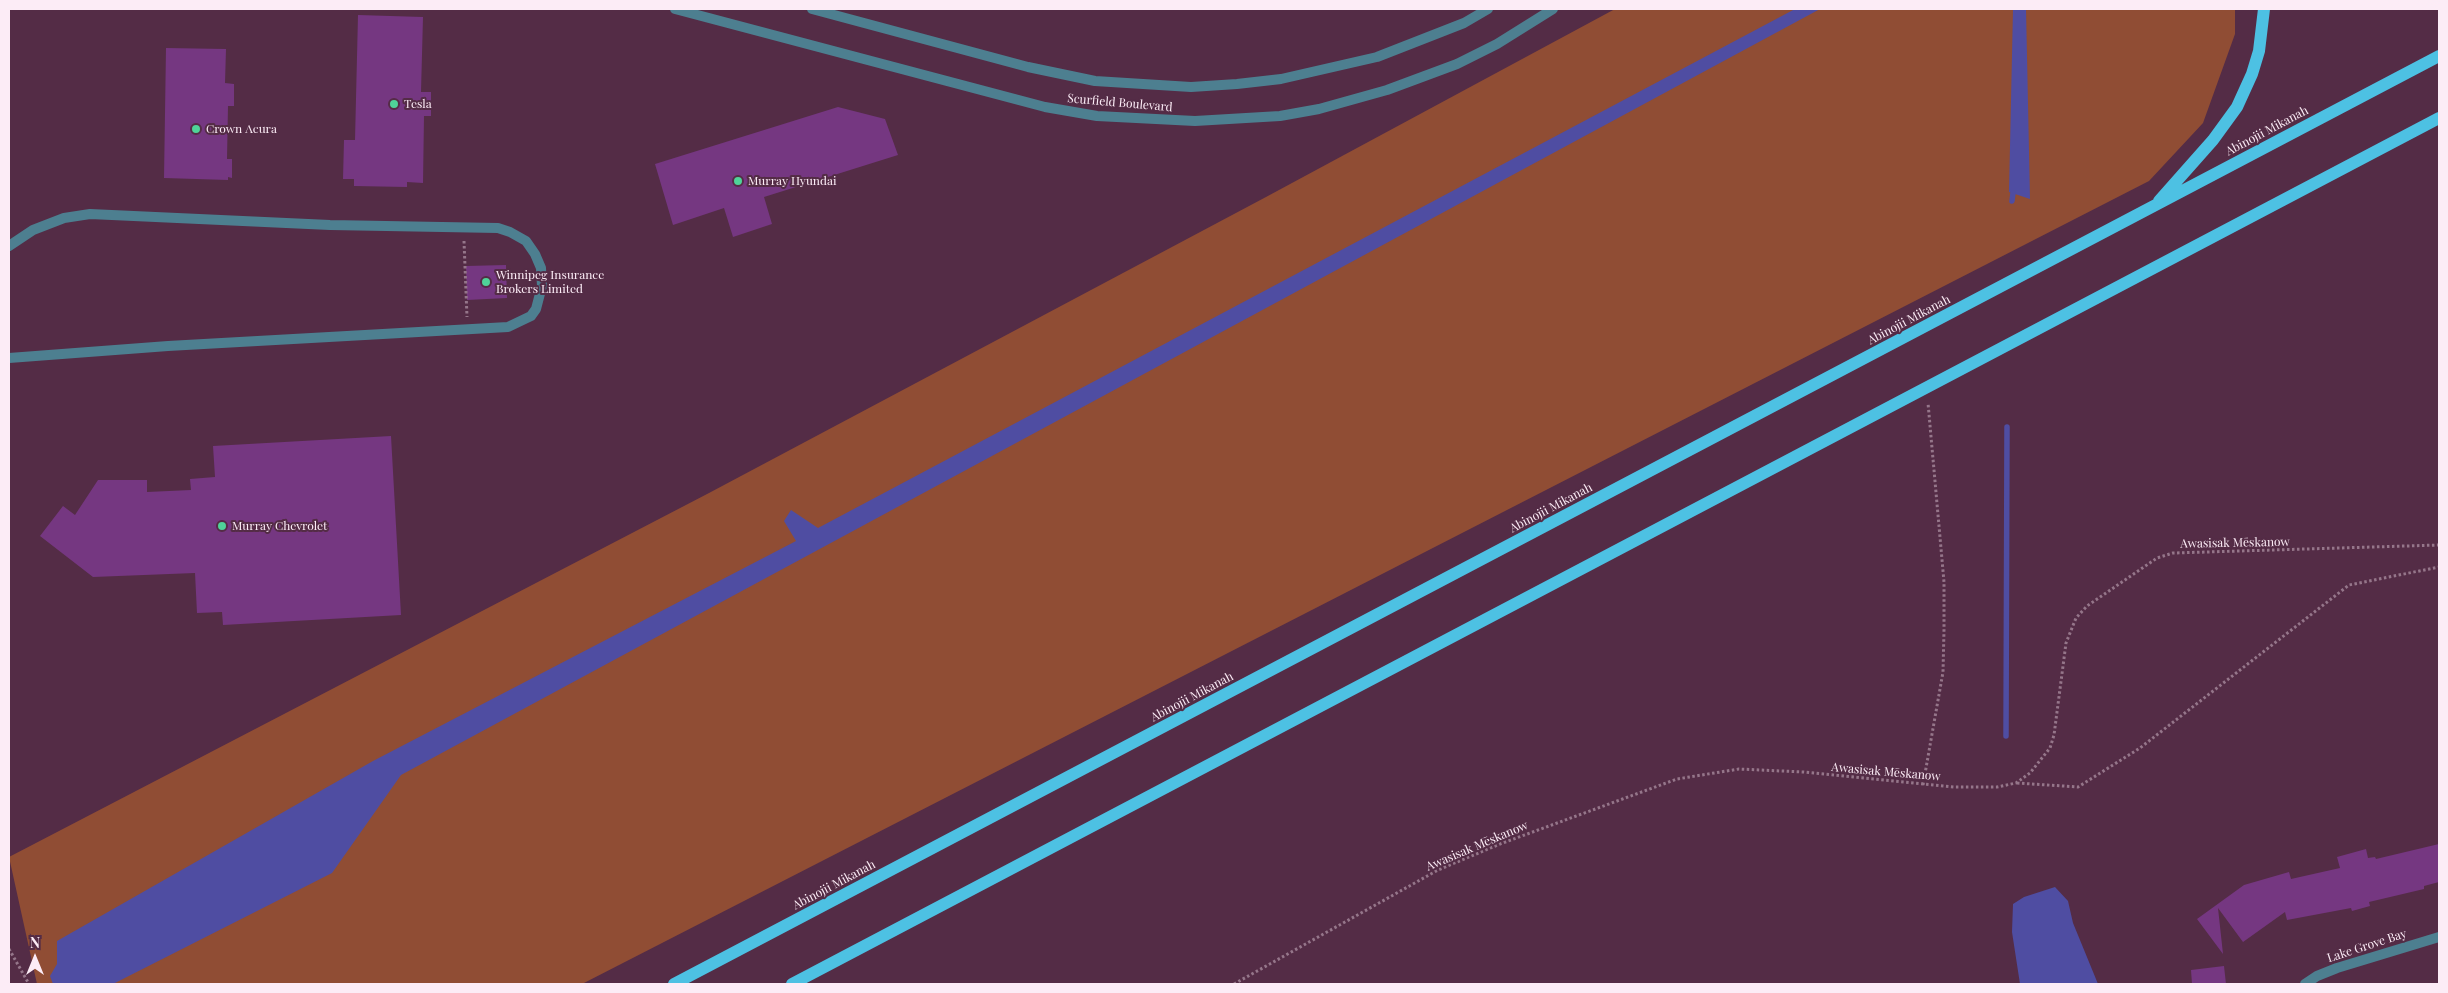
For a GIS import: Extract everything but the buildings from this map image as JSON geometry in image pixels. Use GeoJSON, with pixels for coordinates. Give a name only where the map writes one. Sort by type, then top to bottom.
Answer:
{"type":"FeatureCollection","features":[{"type":"Feature","properties":{"kind":"main road"},"geometry":{"type":"LineString","coordinates":[[2156,205],[2213,140],[2237,108],[2252,74],[2259,50],[2264,9]]}},
{"type":"Feature","properties":{"kind":"main road","name":"Abinojii Mikanah"},"geometry":{"type":"LineString","coordinates":[[674,984],[2439,56]]}},
{"type":"Feature","properties":{"kind":"main road"},"geometry":{"type":"LineString","coordinates":[[792,984],[2439,118]]}},
{"type":"Feature","properties":{"kind":"street","name":"Scurfield Boulevard"},"geometry":{"type":"LineString","coordinates":[[675,9],[1045,108],[1097,116],[1195,121],[1280,116],[1319,109],[1387,90],[1457,64],[1497,44],[1552,9]]}},
{"type":"Feature","properties":{"kind":"street","name":"Scurfield Boulevard"},"geometry":{"type":"LineString","coordinates":[[812,9],[1038,69],[1095,81],[1191,87],[1281,79],[1377,56],[1456,26],[1488,9]]}},
{"type":"Feature","properties":{"kind":"street"},"geometry":{"type":"LineString","coordinates":[[9,246],[33,230],[64,218],[90,214],[330,225],[498,228],[526,241],[535,254],[541,268],[542,286],[536,309],[521,323],[508,327],[168,346],[9,358]]}},
{"type":"Feature","properties":{"kind":"street","name":"Lake Grove Bay"},"geometry":{"type":"LineString","coordinates":[[2305,984],[2316,976],[2337,968],[2439,937]]}},
{"type":"Feature","properties":{"kind":"path"},"geometry":{"type":"LineString","coordinates":[[464,228],[468,329]]}},
{"type":"Feature","properties":{"kind":"path"},"geometry":{"type":"LineString","coordinates":[[1923,785],[1943,672],[1944,630],[1944,582],[1927,387]]}},
{"type":"Feature","properties":{"kind":"path","name":"Awasisak Mēskanow"},"geometry":{"type":"LineString","coordinates":[[1234,984],[1438,870],[1509,841],[1677,779],[1707,773],[1747,769],[1923,785],[1980,788],[2016,783],[2030,773],[2050,748],[2060,697],[2066,643],[2076,618],[2087,606],[2157,558],[2173,553],[2439,545]]}},
{"type":"Feature","properties":{"kind":"path"},"geometry":{"type":"LineString","coordinates":[[2016,783],[2078,787],[2140,748],[2349,585],[2439,567]]}},
{"type":"Feature","properties":{"kind":"path"},"geometry":{"type":"LineString","coordinates":[[9,949],[29,984]]}},
{"type":"Feature","properties":{"kind":"shaded area"},"geometry":{"type":"Polygon","coordinates":[[[1615,9],[2235,9],[2235,34],[2203,123],[2149,181],[582,984],[37,984],[9,857],[709,493],[1615,9]]]}},
{"type":"Feature","properties":{"kind":"shaded area"},"geometry":{"type":"Polygon","coordinates":[[[1795,9],[1820,9],[401,775],[332,873],[113,984],[53,984],[50,976],[57,964],[57,941],[373,761],[796,541],[784,521],[791,510],[818,528],[1795,9]]]}},
{"type":"Feature","properties":{"kind":"shaded area"},"geometry":{"type":"Polygon","coordinates":[[[2013,9],[2026,9],[2030,199],[2009,192],[2013,9]]]}},
{"type":"Feature","properties":{"kind":"shaded area"},"geometry":{"type":"Polygon","coordinates":[[[2055,887],[2068,901],[2073,923],[2098,984],[2020,984],[2012,932],[2013,904],[2024,897],[2055,887]]]}},
{"type":"Feature","properties":{"kind":"waterway"},"geometry":{"type":"LineString","coordinates":[[2012,201],[2013,193]]}},
{"type":"Feature","properties":{"kind":"waterway"},"geometry":{"type":"LineString","coordinates":[[2006,736],[2007,427]]}},
{"type":"Feature","properties":{"kind":"place","name":"Tesla"},"geometry":{"type":"Point","coordinates":[394,104]}},
{"type":"Feature","properties":{"kind":"place","name":"Crown Acura"},"geometry":{"type":"Point","coordinates":[196,129]}},
{"type":"Feature","properties":{"kind":"place","name":"Murray Hyundai"},"geometry":{"type":"Point","coordinates":[738,181]}},
{"type":"Feature","properties":{"kind":"place","name":"Winnipeg Insurance Brokers Limited"},"geometry":{"type":"Point","coordinates":[486,282]}},
{"type":"Feature","properties":{"kind":"place","name":"Murray Chevrolet"},"geometry":{"type":"Point","coordinates":[222,526]}}]}
